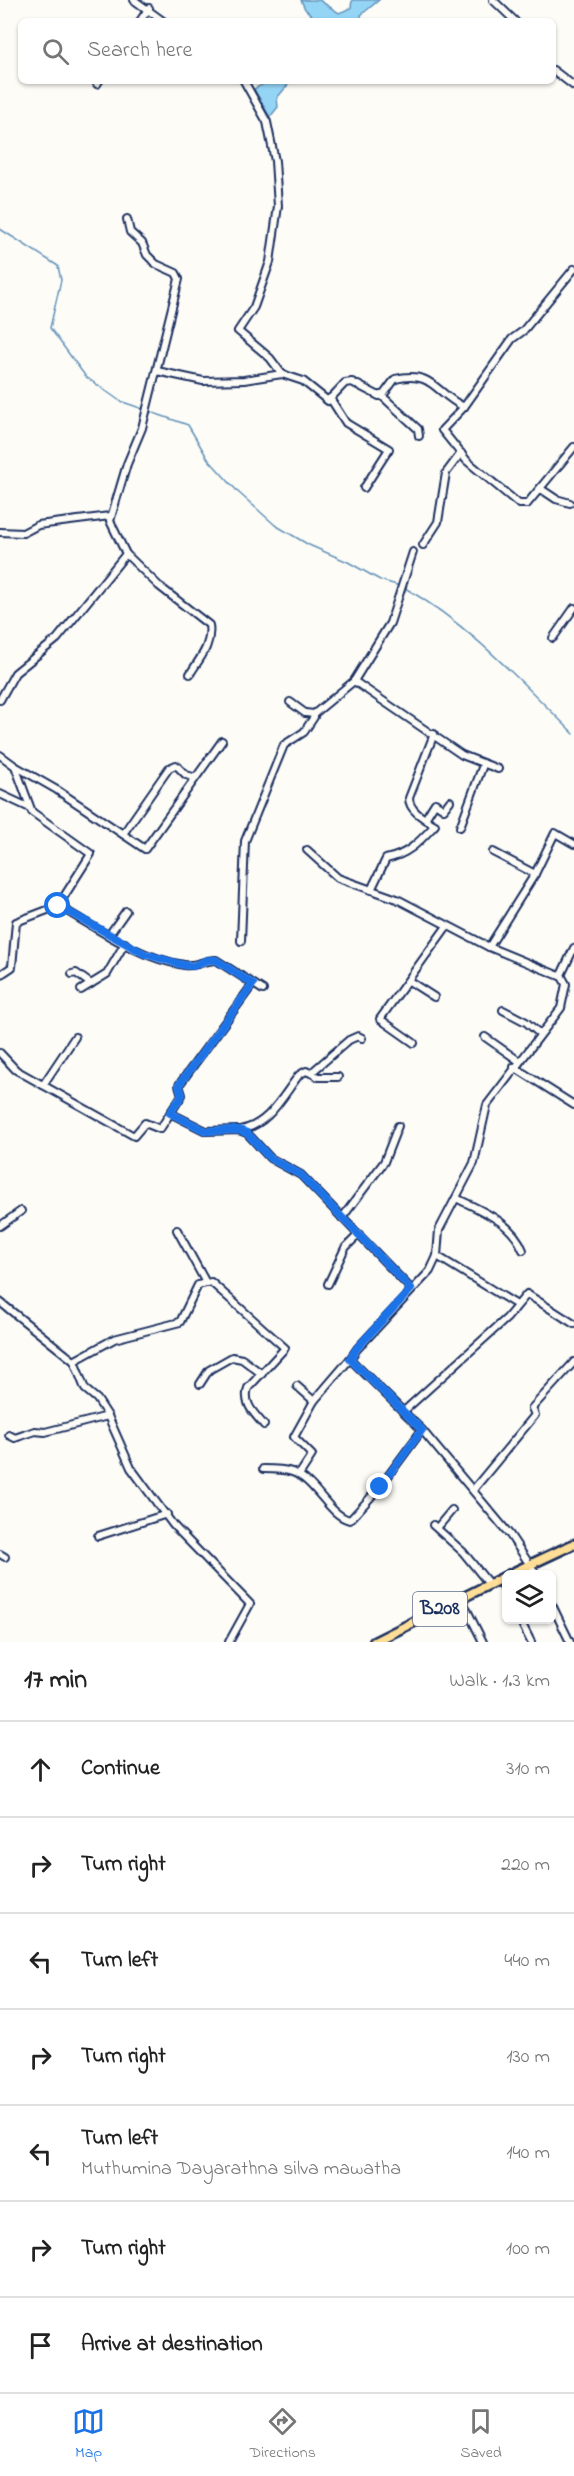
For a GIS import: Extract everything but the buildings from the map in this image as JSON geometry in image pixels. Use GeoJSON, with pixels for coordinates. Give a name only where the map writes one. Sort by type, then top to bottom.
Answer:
{"type":"FeatureCollection","features":[{"type":"Feature","properties":{"kind":"main road","name":"B208"},"geometry":{"type":"LineString","coordinates":[[519,1570],[574,1544]]}},
{"type":"Feature","properties":{"kind":"main road","name":"B208"},"geometry":{"type":"LineString","coordinates":[[374,1642],[502,1578]]}},
{"type":"Feature","properties":{"kind":"street"},"geometry":{"type":"LineString","coordinates":[[134,0],[160,18]]}},
{"type":"Feature","properties":{"kind":"street"},"geometry":{"type":"LineString","coordinates":[[493,0],[513,18]]}},
{"type":"Feature","properties":{"kind":"street"},"geometry":{"type":"LineString","coordinates":[[142,18],[148,8]]}},
{"type":"Feature","properties":{"kind":"street"},"geometry":{"type":"LineString","coordinates":[[556,72],[574,85]]}},
{"type":"Feature","properties":{"kind":"street"},"geometry":{"type":"LineString","coordinates":[[246,84],[267,122],[275,161],[278,206],[270,262],[254,307],[238,331],[270,358],[282,374]]}},
{"type":"Feature","properties":{"kind":"street"},"geometry":{"type":"LineString","coordinates":[[127,219],[130,232],[142,243],[147,255],[156,264],[176,273],[179,279],[146,410],[110,516],[126,554],[159,586],[176,596],[209,625],[211,636],[208,646],[190,674]]}},
{"type":"Feature","properties":{"kind":"street"},"geometry":{"type":"LineString","coordinates":[[574,269],[523,331],[512,339],[464,407],[442,430],[480,474],[519,504],[527,504],[574,447]]}},
{"type":"Feature","properties":{"kind":"street"},"geometry":{"type":"LineString","coordinates":[[156,371],[202,381],[244,380],[282,374],[303,381],[328,400],[345,383],[352,382],[381,395],[418,429],[419,436]]}},
{"type":"Feature","properties":{"kind":"street"},"geometry":{"type":"LineString","coordinates":[[381,395],[395,379],[417,376],[427,379],[464,407]]}},
{"type":"Feature","properties":{"kind":"street"},"geometry":{"type":"LineString","coordinates":[[330,398],[346,423],[388,449],[364,488]]}},
{"type":"Feature","properties":{"kind":"street"},"geometry":{"type":"LineString","coordinates":[[423,545],[438,522],[446,473],[460,453]]}},
{"type":"Feature","properties":{"kind":"street"},"geometry":{"type":"LineString","coordinates":[[541,489],[556,499],[570,503]]}},
{"type":"Feature","properties":{"kind":"street"},"geometry":{"type":"LineString","coordinates":[[0,532],[23,533],[38,525],[110,516]]}},
{"type":"Feature","properties":{"kind":"street"},"geometry":{"type":"LineString","coordinates":[[241,941],[245,841],[284,746],[303,732],[314,714],[354,681],[390,623],[413,552]]}},
{"type":"Feature","properties":{"kind":"street"},"geometry":{"type":"LineString","coordinates":[[1,697],[15,673],[57,639],[126,554]]}},
{"type":"Feature","properties":{"kind":"street"},"geometry":{"type":"LineString","coordinates":[[554,638],[574,608]]}},
{"type":"Feature","properties":{"kind":"street"},"geometry":{"type":"LineString","coordinates":[[354,681],[483,765],[498,770]]}},
{"type":"Feature","properties":{"kind":"street"},"geometry":{"type":"LineString","coordinates":[[290,702],[304,713],[314,714]]}},
{"type":"Feature","properties":{"kind":"street"},"geometry":{"type":"LineString","coordinates":[[371,890],[386,859],[402,856],[414,848],[435,825],[425,819],[409,803],[434,734]]}},
{"type":"Feature","properties":{"kind":"street"},"geometry":{"type":"LineString","coordinates":[[0,755],[145,849],[222,741]]}},
{"type":"Feature","properties":{"kind":"street"},"geometry":{"type":"LineString","coordinates":[[123,834],[169,768],[176,765],[186,775],[193,777]]}},
{"type":"Feature","properties":{"kind":"street"},"geometry":{"type":"LineString","coordinates":[[460,827],[483,765]]}},
{"type":"Feature","properties":{"kind":"street"},"geometry":{"type":"LineString","coordinates":[[0,975],[12,967],[16,922],[58,906],[91,854],[42,820],[30,807],[15,766]]}},
{"type":"Feature","properties":{"kind":"street"},"geometry":{"type":"LineString","coordinates":[[0,794],[30,807]]}},
{"type":"Feature","properties":{"kind":"street"},"geometry":{"type":"LineString","coordinates":[[425,819],[435,803],[444,809],[450,801]]}},
{"type":"Feature","properties":{"kind":"street"},"geometry":{"type":"LineString","coordinates":[[489,947],[536,874],[555,833],[574,844]]}},
{"type":"Feature","properties":{"kind":"street"},"geometry":{"type":"LineString","coordinates":[[299,1475],[312,1455],[294,1437],[314,1401],[351,1360],[357,1348],[430,1271],[436,1256],[440,1230],[474,1163],[488,1105],[565,999],[567,984],[562,977],[489,947],[447,927],[421,910],[338,878],[307,850]]}},
{"type":"Feature","properties":{"kind":"street"},"geometry":{"type":"LineString","coordinates":[[493,852],[536,874]]}},
{"type":"Feature","properties":{"kind":"street"},"geometry":{"type":"LineString","coordinates":[[58,906],[145,954],[193,966],[208,960],[216,960],[263,990]]}},
{"type":"Feature","properties":{"kind":"street"},"geometry":{"type":"LineString","coordinates":[[109,935],[126,911]]}},
{"type":"Feature","properties":{"kind":"street"},"geometry":{"type":"LineString","coordinates":[[414,1043],[381,1019],[447,927]]}},
{"type":"Feature","properties":{"kind":"street"},"geometry":{"type":"LineString","coordinates":[[81,990],[106,974],[125,944]]}},
{"type":"Feature","properties":{"kind":"street"},"geometry":{"type":"LineString","coordinates":[[562,977],[574,948]]}},
{"type":"Feature","properties":{"kind":"street"},"geometry":{"type":"LineString","coordinates":[[72,974],[76,973],[91,984]]}},
{"type":"Feature","properties":{"kind":"street"},"geometry":{"type":"LineString","coordinates":[[409,981],[434,997]]}},
{"type":"Feature","properties":{"kind":"street"},"geometry":{"type":"LineString","coordinates":[[0,1053],[16,1070],[134,1136],[145,1123],[160,1129],[182,1095],[179,1085],[253,984]]}},
{"type":"Feature","properties":{"kind":"street"},"geometry":{"type":"LineString","coordinates":[[503,1010],[526,1022],[540,1034]]}},
{"type":"Feature","properties":{"kind":"street"},"geometry":{"type":"LineString","coordinates":[[311,1073],[349,1040],[358,1036],[362,1038]]}},
{"type":"Feature","properties":{"kind":"street"},"geometry":{"type":"LineString","coordinates":[[43,1085],[75,1037]]}},
{"type":"Feature","properties":{"kind":"street"},"geometry":{"type":"LineString","coordinates":[[484,1037],[574,1105]]}},
{"type":"Feature","properties":{"kind":"street"},"geometry":{"type":"LineString","coordinates":[[170,1113],[206,1131],[239,1130],[259,1124],[268,1117],[299,1075],[306,1071],[318,1077],[339,1077]]}},
{"type":"Feature","properties":{"kind":"street"},"geometry":{"type":"LineString","coordinates":[[342,1218],[384,1162],[398,1126]]}},
{"type":"Feature","properties":{"kind":"street"},"geometry":{"type":"LineString","coordinates":[[239,1130],[247,1133],[270,1158],[301,1175],[411,1289]]}},
{"type":"Feature","properties":{"kind":"street"},"geometry":{"type":"LineString","coordinates":[[456,1198],[509,1228],[518,1238],[523,1250]]}},
{"type":"Feature","properties":{"kind":"street"},"geometry":{"type":"LineString","coordinates":[[0,1226],[21,1211]]}},
{"type":"Feature","properties":{"kind":"street"},"geometry":{"type":"LineString","coordinates":[[177,1230],[205,1281]]}},
{"type":"Feature","properties":{"kind":"street"},"geometry":{"type":"LineString","coordinates":[[328,1284],[345,1248],[358,1234]]}},
{"type":"Feature","properties":{"kind":"street"},"geometry":{"type":"LineString","coordinates":[[436,1256],[517,1305]]}},
{"type":"Feature","properties":{"kind":"street"},"geometry":{"type":"LineString","coordinates":[[74,1361],[114,1340],[180,1322],[185,1317],[198,1285],[205,1281],[212,1282],[285,1348],[248,1388],[247,1404],[264,1425]]}},
{"type":"Feature","properties":{"kind":"street"},"geometry":{"type":"LineString","coordinates":[[404,1411],[527,1294],[574,1324]]}},
{"type":"Feature","properties":{"kind":"street"},"geometry":{"type":"LineString","coordinates":[[0,1302],[74,1361],[85,1389],[97,1399],[108,1416],[131,1468],[173,1525],[250,1604],[229,1642]]}},
{"type":"Feature","properties":{"kind":"street"},"geometry":{"type":"LineString","coordinates":[[200,1384],[209,1370],[232,1357],[242,1359],[262,1374]]}},
{"type":"Feature","properties":{"kind":"street"},"geometry":{"type":"LineString","coordinates":[[351,1360],[422,1430],[473,1490],[534,1570]]}},
{"type":"Feature","properties":{"kind":"street"},"geometry":{"type":"LineString","coordinates":[[473,1490],[535,1415],[532,1408],[574,1362]]}},
{"type":"Feature","properties":{"kind":"street"},"geometry":{"type":"LineString","coordinates":[[297,1386],[314,1401]]}},
{"type":"Feature","properties":{"kind":"street"},"geometry":{"type":"LineString","coordinates":[[9,1435],[15,1438],[35,1431],[45,1432],[108,1416]]}},
{"type":"Feature","properties":{"kind":"street"},"geometry":{"type":"LineString","coordinates":[[263,1468],[290,1471],[299,1475],[315,1488],[337,1512],[350,1520],[380,1487],[422,1430]]}},
{"type":"Feature","properties":{"kind":"street"},"geometry":{"type":"LineString","coordinates":[[452,1509],[435,1526],[463,1552],[489,1584]]}},
{"type":"Feature","properties":{"kind":"street"},"geometry":{"type":"LineString","coordinates":[[98,1536],[166,1514]]}},
{"type":"Feature","properties":{"kind":"street"},"geometry":{"type":"LineString","coordinates":[[461,1598],[483,1642]]}},
{"type":"Feature","properties":{"kind":"street"},"geometry":{"type":"LineString","coordinates":[[556,1613],[570,1642]]}},
{"type":"Feature","properties":{"kind":"street"},"geometry":{"type":"LineString","coordinates":[[522,1624],[531,1642]]}},
{"type":"Feature","properties":{"kind":"water"},"geometry":{"type":"Polygon","coordinates":[[[301,0],[319,0],[339,13],[351,8],[352,0],[379,0],[361,15],[362,18],[315,18],[305,9],[301,0]]]}},
{"type":"Feature","properties":{"kind":"water"},"geometry":{"type":"Polygon","coordinates":[[[263,84],[289,84],[277,98],[278,107],[270,117],[254,89],[263,84]]]}},
{"type":"Feature","properties":{"kind":"waterway"},"geometry":{"type":"LineString","coordinates":[[0,229],[58,266],[61,280],[50,328],[86,377],[120,401],[143,409]]}},
{"type":"Feature","properties":{"kind":"waterway"},"geometry":{"type":"LineString","coordinates":[[148,411],[188,425],[208,459],[239,493],[275,525],[309,545],[348,562],[380,580],[400,586]]}},
{"type":"Feature","properties":{"kind":"waterway"},"geometry":{"type":"LineString","coordinates":[[405,588],[429,603],[473,637],[574,734]]}},
{"type":"Feature","properties":{"kind":"route"},"geometry":{"type":"LineString","coordinates":[[58,906],[145,954],[193,966],[208,960],[216,960],[253,984],[179,1085],[182,1095],[170,1113],[197,1129],[239,1130],[247,1133],[270,1158],[301,1175],[411,1289],[357,1348],[350,1359],[422,1430],[380,1487]]}}]}
